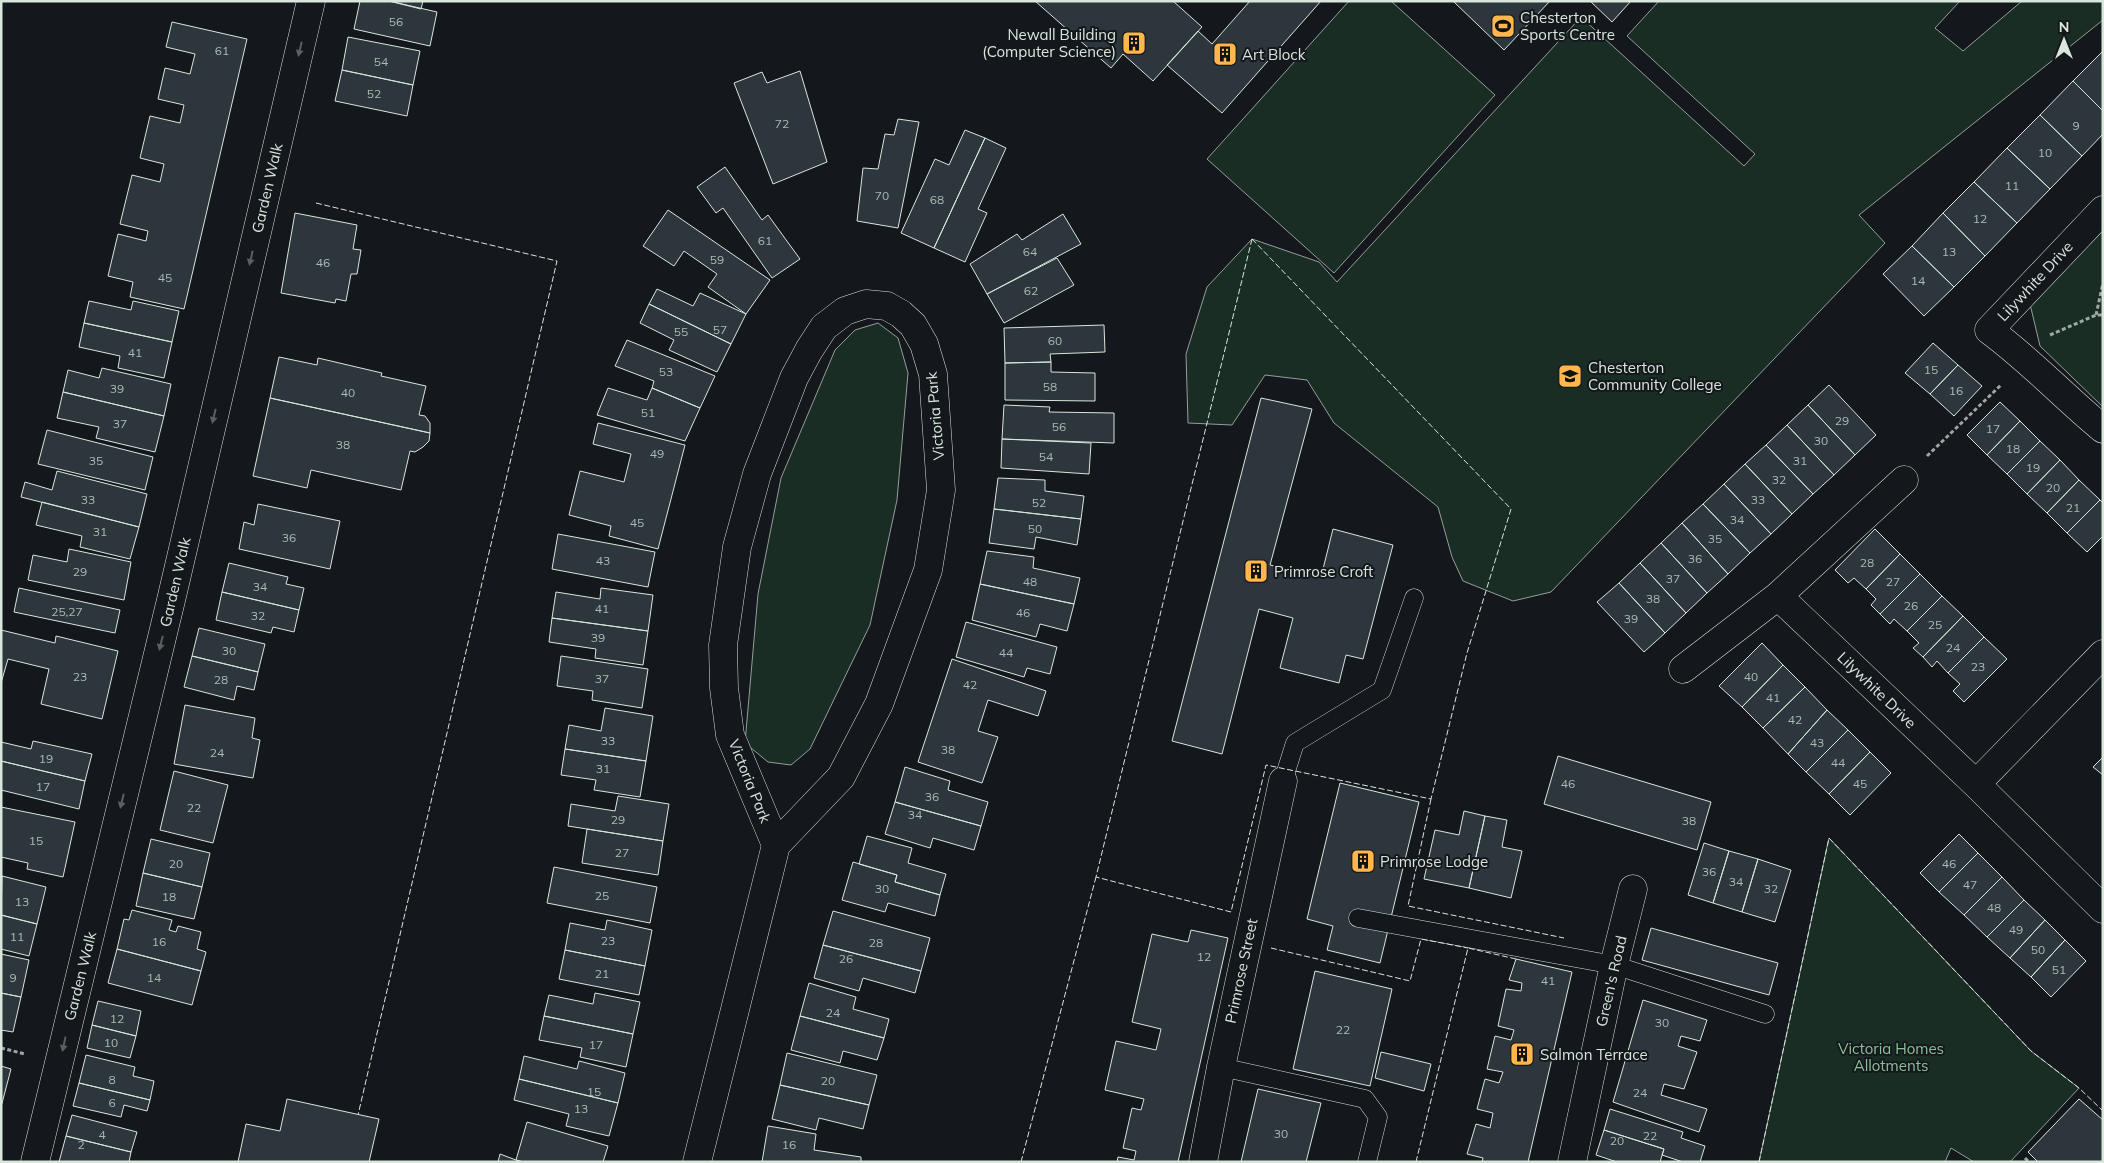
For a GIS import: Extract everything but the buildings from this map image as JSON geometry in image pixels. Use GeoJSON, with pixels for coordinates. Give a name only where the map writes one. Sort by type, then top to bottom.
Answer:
{"type":"FeatureCollection","features":[{"type":"Feature","properties":{"kind":"street","name":"Garden Walk"},"geometry":{"type":"LineString","coordinates":[[35,1162],[172,596],[311,1]]}},
{"type":"Feature","properties":{"kind":"street","name":"Lilywhite Drive"},"geometry":{"type":"LineString","coordinates":[[2103,210],[1989,330],[2021,354],[2072,404],[2103,429]]}},
{"type":"Feature","properties":{"kind":"street","name":"Victoria Park"},"geometry":{"type":"LineString","coordinates":[[866,304],[886,306],[901,314],[913,325],[924,344],[933,374],[941,490],[928,570],[879,704],[841,777],[776,844],[730,734],[724,688],[723,645],[737,547],[760,464],[790,386],[809,350],[824,327],[845,311],[866,304]]}},
{"type":"Feature","properties":{"kind":"street"},"geometry":{"type":"LineString","coordinates":[[1683,670],[1778,596],[1904,480]]}},
{"type":"Feature","properties":{"kind":"street","name":"Lilywhite Drive"},"geometry":{"type":"LineString","coordinates":[[1778,596],[1976,784],[2103,909]]}},
{"type":"Feature","properties":{"kind":"street"},"geometry":{"type":"LineString","coordinates":[[1976,784],[2103,654]]}},
{"type":"Feature","properties":{"kind":"street","name":"Primrose Street"},"geometry":{"type":"LineString","coordinates":[[1203,1162],[1221,1066],[1283,782]]}},
{"type":"Feature","properties":{"kind":"street"},"geometry":{"type":"LineString","coordinates":[[697,1162],[776,844]]}},
{"type":"Feature","properties":{"kind":"street","name":"Green's Road"},"geometry":{"type":"LineString","coordinates":[[1572,1162],[1614,965],[1633,890]]}},
{"type":"Feature","properties":{"kind":"lane"},"geometry":{"type":"LineString","coordinates":[[1283,782],[1295,743],[1382,690],[1414,598]]}},
{"type":"Feature","properties":{"kind":"lane"},"geometry":{"type":"LineString","coordinates":[[1358,918],[1614,965],[1765,1014]]}},
{"type":"Feature","properties":{"kind":"lane"},"geometry":{"type":"LineString","coordinates":[[1221,1066],[1365,1099],[1378,1118],[1367,1162]]}},
{"type":"Feature","properties":{"kind":"path"},"geometry":{"type":"LineString","coordinates":[[2096,315],[2103,284]]}},
{"type":"Feature","properties":{"kind":"path"},"geometry":{"type":"LineString","coordinates":[[1904,480],[2021,354],[2063,330],[2096,315],[2103,315]]}},
{"type":"Feature","properties":{"kind":"path"},"geometry":{"type":"LineString","coordinates":[[2025,1158],[2029,1162]]}},
{"type":"Feature","properties":{"kind":"green space"},"geometry":{"type":"Polygon","coordinates":[[[1349,1],[1391,1],[1495,95],[1334,273],[1207,159],[1349,1]]]}},
{"type":"Feature","properties":{"kind":"green space","name":"Chesterton Community College"},"geometry":{"type":"Polygon","coordinates":[[[1659,1],[1960,1],[1935,28],[1963,51],[2022,1],[2103,1],[2103,20],[1859,215],[1885,243],[1551,592],[1513,601],[1463,581],[1452,557],[1438,507],[1334,423],[1307,380],[1265,375],[1232,425],[1188,423],[1186,354],[1207,287],[1252,239],[1319,262],[1337,282],[1581,17],[1744,166],[1755,154],[1627,36],[1659,1]]]}},
{"type":"Feature","properties":{"kind":"green space"},"geometry":{"type":"Polygon","coordinates":[[[2103,221],[2103,407],[2040,346],[2030,304],[2103,221]]]}},
{"type":"Feature","properties":{"kind":"green space"},"geometry":{"type":"Polygon","coordinates":[[[878,323],[898,338],[908,373],[897,500],[870,625],[810,749],[791,765],[768,762],[745,743],[758,594],[781,478],[835,350],[855,330],[878,323]]]}},
{"type":"Feature","properties":{"kind":"green space","name":"Victoria Homes Allotments"},"geometry":{"type":"Polygon","coordinates":[[[1829,838],[2031,1051],[2079,1088],[2010,1162],[1974,1162],[1951,1148],[1945,1162],[1759,1162],[1829,838]]]}},
{"type":"Feature","properties":{"kind":"fence"},"geometry":{"type":"LineString","coordinates":[[316,203],[557,261],[358,1115]]}},
{"type":"Feature","properties":{"kind":"fence"},"geometry":{"type":"LineString","coordinates":[[1252,239],[1511,509],[1467,653],[1431,799],[1266,765],[1231,912],[1096,877],[1252,239]]}},
{"type":"Feature","properties":{"kind":"fence"},"geometry":{"type":"LineString","coordinates":[[1431,799],[1408,906],[1564,938]]}},
{"type":"Feature","properties":{"kind":"fence"},"geometry":{"type":"LineString","coordinates":[[1759,1162],[1829,838],[2031,1051],[2079,1088],[2103,1111]]}},
{"type":"Feature","properties":{"kind":"fence"},"geometry":{"type":"LineString","coordinates":[[1021,1162],[1096,877]]}},
{"type":"Feature","properties":{"kind":"fence"},"geometry":{"type":"LineString","coordinates":[[1271,948],[1410,981],[1421,939],[1468,948]]}},
{"type":"Feature","properties":{"kind":"fence"},"geometry":{"type":"LineString","coordinates":[[1416,1162],[1468,948],[1516,959]]}},
{"type":"Feature","properties":{"kind":"place","name":"Chesterton Sports Centre"},"geometry":{"type":"Point","coordinates":[1503,26]}},
{"type":"Feature","properties":{"kind":"place","name":"Newall Building (Computer Science)"},"geometry":{"type":"Point","coordinates":[1134,43]}},
{"type":"Feature","properties":{"kind":"place","name":"Art Block"},"geometry":{"type":"Point","coordinates":[1225,54]}},
{"type":"Feature","properties":{"kind":"place","name":"Chesterton Community College"},"geometry":{"type":"Point","coordinates":[1570,376]}},
{"type":"Feature","properties":{"kind":"place","name":"Primrose Croft"},"geometry":{"type":"Point","coordinates":[1256,571]}},
{"type":"Feature","properties":{"kind":"place","name":"Primrose Lodge"},"geometry":{"type":"Point","coordinates":[1363,861]}},
{"type":"Feature","properties":{"kind":"place","name":"Salmon Terrace"},"geometry":{"type":"Point","coordinates":[1522,1054]}}]}
